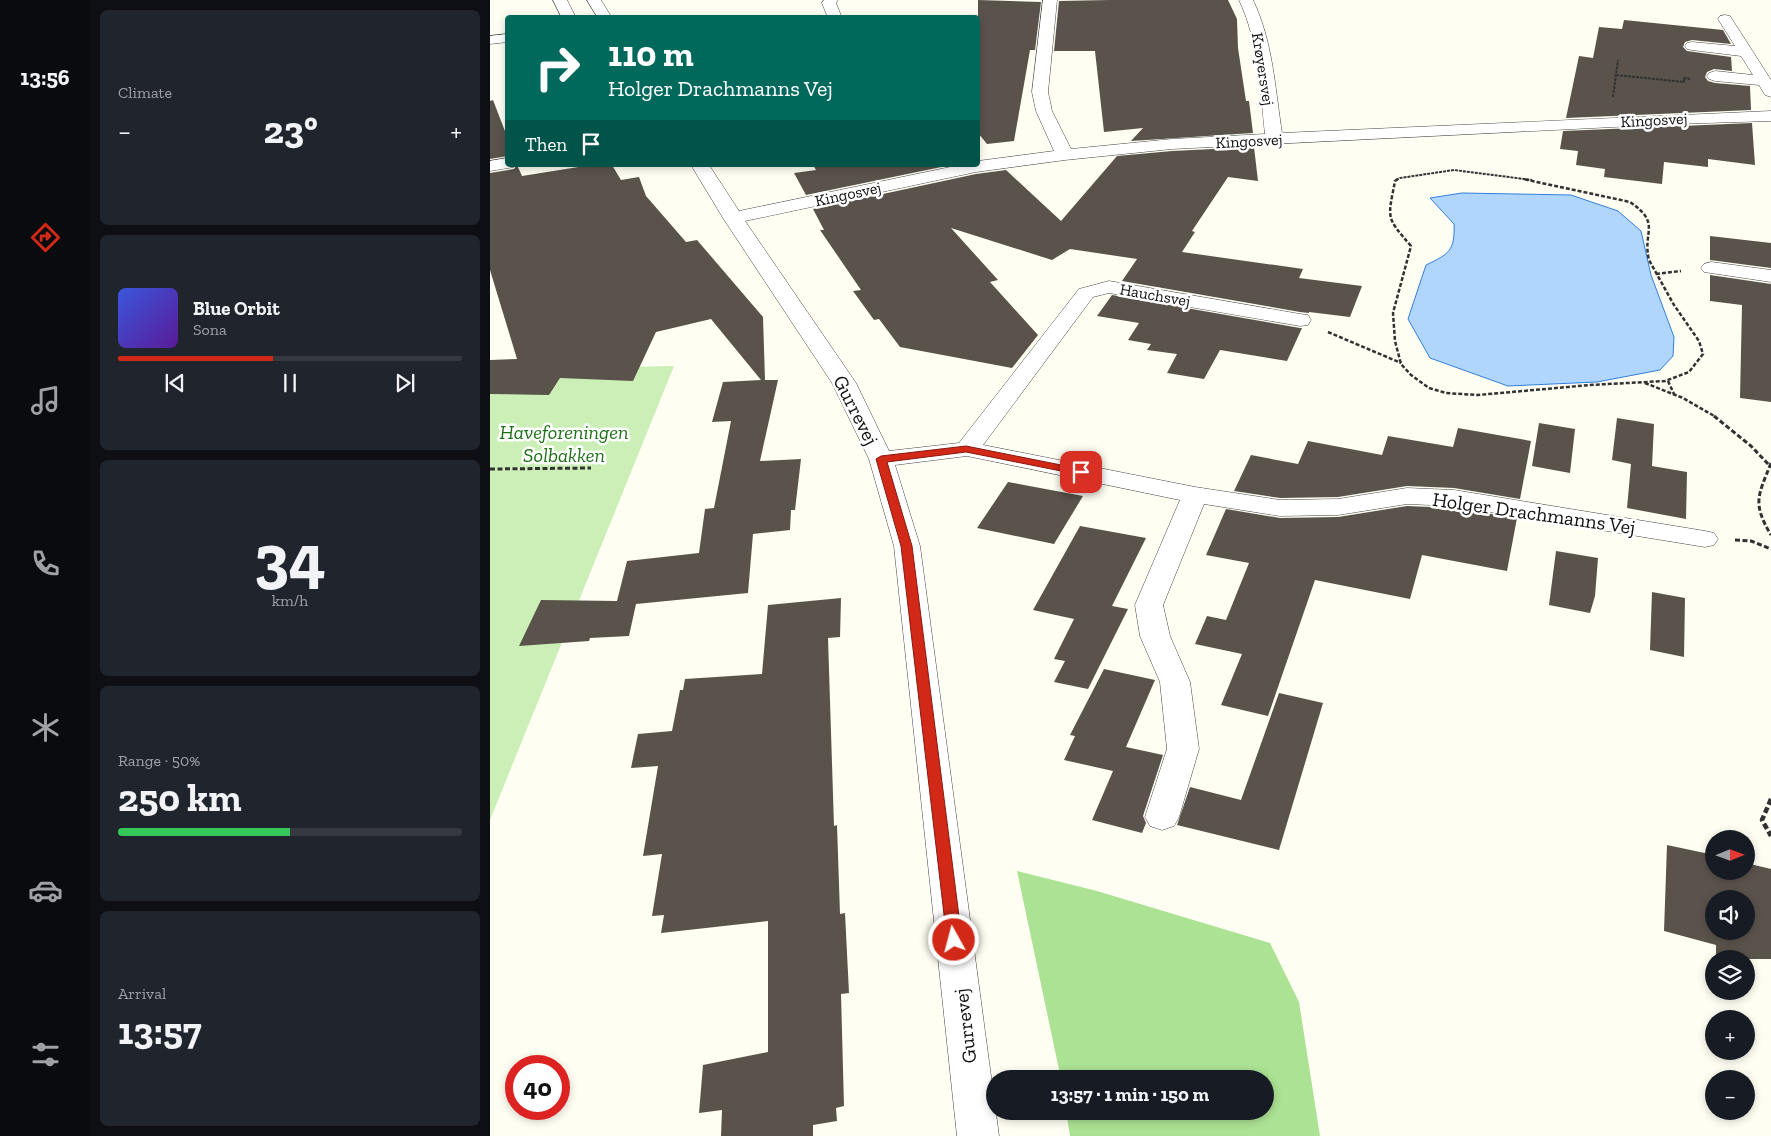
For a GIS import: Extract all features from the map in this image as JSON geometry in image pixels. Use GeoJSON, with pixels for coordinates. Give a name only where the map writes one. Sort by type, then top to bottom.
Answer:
{"type":"FeatureCollection","features":[{"type":"Feature","properties":{"kind":"street"},"geometry":{"type":"LineString","coordinates":[[560,0],[568,15]]}},
{"type":"Feature","properties":{"kind":"street"},"geometry":{"type":"LineString","coordinates":[[594,0],[603,15]]}},
{"type":"Feature","properties":{"kind":"street"},"geometry":{"type":"LineString","coordinates":[[831,0],[829,3],[833,15]]}},
{"type":"Feature","properties":{"kind":"street"},"geometry":{"type":"LineString","coordinates":[[1050,0],[1040,92],[1044,112],[1065,155]]}},
{"type":"Feature","properties":{"kind":"street","name":"Krøyersvej"},"geometry":{"type":"LineString","coordinates":[[1246,0],[1253,12],[1260,38],[1274,140]]}},
{"type":"Feature","properties":{"kind":"street"},"geometry":{"type":"LineString","coordinates":[[1725,19],[1768,86]]}},
{"type":"Feature","properties":{"kind":"street"},"geometry":{"type":"LineString","coordinates":[[490,40],[505,38]]}},
{"type":"Feature","properties":{"kind":"street"},"geometry":{"type":"LineString","coordinates":[[1692,46],[1746,52]]}},
{"type":"Feature","properties":{"kind":"street"},"geometry":{"type":"LineString","coordinates":[[1715,76],[1768,86]]}},
{"type":"Feature","properties":{"kind":"street","name":"Kingosvej"},"geometry":{"type":"LineString","coordinates":[[980,166],[1065,155],[1172,144],[1673,119],[1771,116]]}},
{"type":"Feature","properties":{"kind":"street"},"geometry":{"type":"LineString","coordinates":[[490,166],[505,164]]}},
{"type":"Feature","properties":{"kind":"street","name":"Gurrevej"},"geometry":{"type":"LineString","coordinates":[[701,167],[733,218],[844,383],[881,459],[907,546],[978,1136]]}},
{"type":"Feature","properties":{"kind":"street","name":"Kingosvej"},"geometry":{"type":"LineString","coordinates":[[733,218],[976,167]]}},
{"type":"Feature","properties":{"kind":"street"},"geometry":{"type":"LineString","coordinates":[[1711,268],[1771,276]]}},
{"type":"Feature","properties":{"kind":"street","name":"Hauchsvej"},"geometry":{"type":"LineString","coordinates":[[966,449],[1086,293],[1109,287],[1300,320]]}},
{"type":"Feature","properties":{"kind":"street","name":"Holger Drachmanns Vej"},"geometry":{"type":"LineString","coordinates":[[881,459],[966,449],[1195,496],[1280,508],[1338,506],[1407,496],[1454,498],[1705,539]]}},
{"type":"Feature","properties":{"kind":"street"},"geometry":{"type":"LineString","coordinates":[[1162,817],[1183,749],[1175,682],[1155,636],[1149,605],[1195,496]]}},
{"type":"Feature","properties":{"kind":"path"},"geometry":{"type":"LineString","coordinates":[[1612,101],[1618,60]]}},
{"type":"Feature","properties":{"kind":"path"},"geometry":{"type":"LineString","coordinates":[[1616,74],[1684,82],[1684,78],[1715,82],[1715,76]]}},
{"type":"Feature","properties":{"kind":"path"},"geometry":{"type":"LineString","coordinates":[[1454,170],[1546,183],[1616,198],[1630,202],[1643,211],[1650,225],[1647,252],[1652,268],[1699,341],[1703,354],[1689,372],[1668,381],[1597,384],[1463,396],[1429,388],[1411,376],[1401,364],[1395,341],[1393,313],[1411,246],[1393,225],[1389,214],[1395,181],[1407,176],[1454,170]]}},
{"type":"Feature","properties":{"kind":"path"},"geometry":{"type":"LineString","coordinates":[[1339,336],[1401,364]]}},
{"type":"Feature","properties":{"kind":"path"},"geometry":{"type":"LineString","coordinates":[[1668,381],[1674,394]]}},
{"type":"Feature","properties":{"kind":"path"},"geometry":{"type":"LineString","coordinates":[[1642,382],[1674,394],[1707,411],[1725,423],[1770,464],[1759,494],[1760,516],[1771,534]]}},
{"type":"Feature","properties":{"kind":"path"},"geometry":{"type":"LineString","coordinates":[[490,469],[591,468]]}},
{"type":"Feature","properties":{"kind":"path"},"geometry":{"type":"LineString","coordinates":[[1705,539],[1751,541],[1771,548]]}},
{"type":"Feature","properties":{"kind":"path"},"geometry":{"type":"LineString","coordinates":[[1771,798],[1762,820],[1771,836]]}},
{"type":"Feature","properties":{"kind":"green space","name":"Haveforeningen Solbakken"},"geometry":{"type":"Polygon","coordinates":[[[674,366],[490,820],[490,369],[674,366]]]}},
{"type":"Feature","properties":{"kind":"green space"},"geometry":{"type":"Polygon","coordinates":[[[1017,871],[1097,891],[1270,943],[1299,1002],[1320,1136],[1070,1136],[1067,1120],[1274,1120],[1274,1070],[1059,1070],[1017,871]]]}},
{"type":"Feature","properties":{"kind":"water"},"geometry":{"type":"Polygon","coordinates":[[[1462,193],[1571,195],[1618,211],[1641,231],[1651,275],[1674,337],[1673,356],[1660,370],[1597,382],[1508,386],[1430,358],[1408,319],[1426,265],[1440,258],[1452,246],[1454,224],[1430,198],[1462,193]]]}},
{"type":"Feature","properties":{"kind":"building"},"geometry":{"type":"Polygon","coordinates":[[[978,0],[1041,2],[1035,50],[1030,50],[1014,141],[987,144],[980,135],[980,15],[978,15],[978,0]]]}},
{"type":"Feature","properties":{"kind":"building"},"geometry":{"type":"Polygon","coordinates":[[[1228,0],[1237,19],[1238,48],[1246,101],[1249,101],[1253,133],[1131,141],[1143,128],[1104,132],[1095,51],[1054,51],[1059,1],[1228,0]]]}},
{"type":"Feature","properties":{"kind":"building"},"geometry":{"type":"Polygon","coordinates":[[[1624,20],[1723,30],[1731,44],[1692,40],[1685,42],[1683,47],[1687,51],[1731,57],[1732,71],[1714,69],[1707,72],[1705,77],[1708,81],[1715,83],[1750,86],[1751,110],[1566,118],[1579,56],[1593,58],[1599,27],[1622,29],[1624,20]]]}},
{"type":"Feature","properties":{"kind":"building"},"geometry":{"type":"Polygon","coordinates":[[[493,100],[505,131],[505,156],[490,159],[490,101],[493,100]]]}},
{"type":"Feature","properties":{"kind":"building"},"geometry":{"type":"Polygon","coordinates":[[[1752,123],[1755,165],[1708,159],[1708,167],[1664,162],[1662,184],[1604,177],[1605,169],[1576,165],[1578,151],[1560,149],[1563,131],[1752,123]]]}},
{"type":"Feature","properties":{"kind":"building"},"geometry":{"type":"Polygon","coordinates":[[[1254,147],[1258,181],[1228,177],[1192,231],[1195,232],[1182,252],[1303,269],[1299,278],[1362,286],[1350,317],[1300,312],[1122,281],[1137,259],[1070,249],[1052,260],[951,228],[998,280],[990,282],[1038,335],[1012,368],[900,347],[879,319],[874,320],[853,291],[861,290],[820,230],[824,230],[813,209],[976,174],[1006,170],[1061,221],[1117,156],[1254,147]]]}},
{"type":"Feature","properties":{"kind":"building"},"geometry":{"type":"Polygon","coordinates":[[[518,167],[522,176],[578,167],[613,167],[621,180],[639,177],[646,196],[686,242],[697,240],[763,317],[765,380],[778,380],[760,461],[801,459],[795,510],[791,510],[790,530],[753,534],[748,593],[636,604],[629,636],[590,638],[589,641],[519,646],[541,600],[617,601],[627,561],[699,553],[705,509],[714,508],[731,421],[712,422],[723,382],[761,380],[711,319],[656,332],[633,381],[560,378],[549,395],[490,394],[490,360],[517,359],[490,270],[490,173],[518,167]]]}},
{"type":"Feature","properties":{"kind":"building"},"geometry":{"type":"Polygon","coordinates":[[[814,167],[941,167],[806,195],[794,173],[816,170],[814,167]]]}},
{"type":"Feature","properties":{"kind":"building"},"geometry":{"type":"Polygon","coordinates":[[[1710,236],[1771,243],[1771,268],[1710,260],[1710,236]]]}},
{"type":"Feature","properties":{"kind":"building"},"geometry":{"type":"Polygon","coordinates":[[[1710,275],[1771,284],[1771,402],[1740,398],[1742,305],[1710,301],[1710,275]]]}},
{"type":"Feature","properties":{"kind":"building"},"geometry":{"type":"Polygon","coordinates":[[[1112,295],[1302,328],[1287,361],[1220,350],[1204,379],[1167,373],[1177,354],[1147,350],[1151,344],[1128,340],[1139,323],[1097,316],[1112,295]]]}},
{"type":"Feature","properties":{"kind":"building"},"geometry":{"type":"Polygon","coordinates":[[[1617,418],[1654,424],[1652,466],[1687,472],[1686,519],[1627,508],[1631,464],[1612,460],[1617,418]]]}},
{"type":"Feature","properties":{"kind":"building"},"geometry":{"type":"Polygon","coordinates":[[[1539,423],[1575,429],[1570,473],[1532,466],[1539,423]]]}},
{"type":"Feature","properties":{"kind":"building"},"geometry":{"type":"Polygon","coordinates":[[[1458,428],[1531,441],[1520,499],[1454,488],[1407,486],[1338,497],[1280,498],[1234,491],[1251,455],[1298,464],[1308,441],[1382,455],[1388,436],[1453,447],[1458,428]]]}},
{"type":"Feature","properties":{"kind":"building"},"geometry":{"type":"Polygon","coordinates":[[[1008,482],[1083,496],[1054,544],[977,528],[1008,482]]]}},
{"type":"Feature","properties":{"kind":"building"},"geometry":{"type":"Polygon","coordinates":[[[1407,506],[1454,508],[1517,518],[1507,571],[1422,555],[1410,599],[1315,580],[1268,716],[1221,705],[1242,654],[1195,644],[1207,616],[1226,620],[1249,563],[1206,555],[1226,509],[1280,518],[1338,517],[1407,506]]]}},
{"type":"Feature","properties":{"kind":"building"},"geometry":{"type":"Polygon","coordinates":[[[1080,526],[1146,538],[1112,606],[1128,609],[1088,689],[1054,682],[1065,661],[1054,659],[1074,619],[1033,610],[1080,526]]]}},
{"type":"Feature","properties":{"kind":"building"},"geometry":{"type":"Polygon","coordinates":[[[1556,551],[1598,558],[1595,596],[1590,613],[1549,605],[1556,551]]]}},
{"type":"Feature","properties":{"kind":"building"},"geometry":{"type":"Polygon","coordinates":[[[1652,592],[1685,598],[1684,657],[1650,650],[1652,592]]]}},
{"type":"Feature","properties":{"kind":"building"},"geometry":{"type":"Polygon","coordinates":[[[841,598],[840,637],[828,638],[834,826],[837,825],[840,914],[845,913],[849,993],[841,994],[844,1106],[836,1108],[837,1121],[813,1125],[813,1136],[721,1136],[722,1110],[699,1113],[703,1065],[768,1052],[768,921],[661,933],[664,915],[652,916],[662,854],[643,856],[658,766],[631,768],[638,734],[672,731],[680,690],[683,690],[685,679],[762,674],[768,605],[841,598]]]}},
{"type":"Feature","properties":{"kind":"building"},"geometry":{"type":"Polygon","coordinates":[[[1104,669],[1155,680],[1126,747],[1163,755],[1143,816],[1146,823],[1142,833],[1092,820],[1113,771],[1064,760],[1075,736],[1070,735],[1104,669]]]}},
{"type":"Feature","properties":{"kind":"building"},"geometry":{"type":"Polygon","coordinates":[[[1279,693],[1323,703],[1279,850],[1177,825],[1190,787],[1241,800],[1279,693]]]}},
{"type":"Feature","properties":{"kind":"building"},"geometry":{"type":"Polygon","coordinates":[[[1667,845],[1705,853],[1705,880],[1755,880],[1755,865],[1771,869],[1771,959],[1755,959],[1755,950],[1716,950],[1716,945],[1664,931],[1667,845]]]}},
{"type":"Feature","properties":{"kind":"route"},"geometry":{"type":"LineString","coordinates":[[954,940],[907,546],[881,459],[966,449],[1081,472]]}}]}
